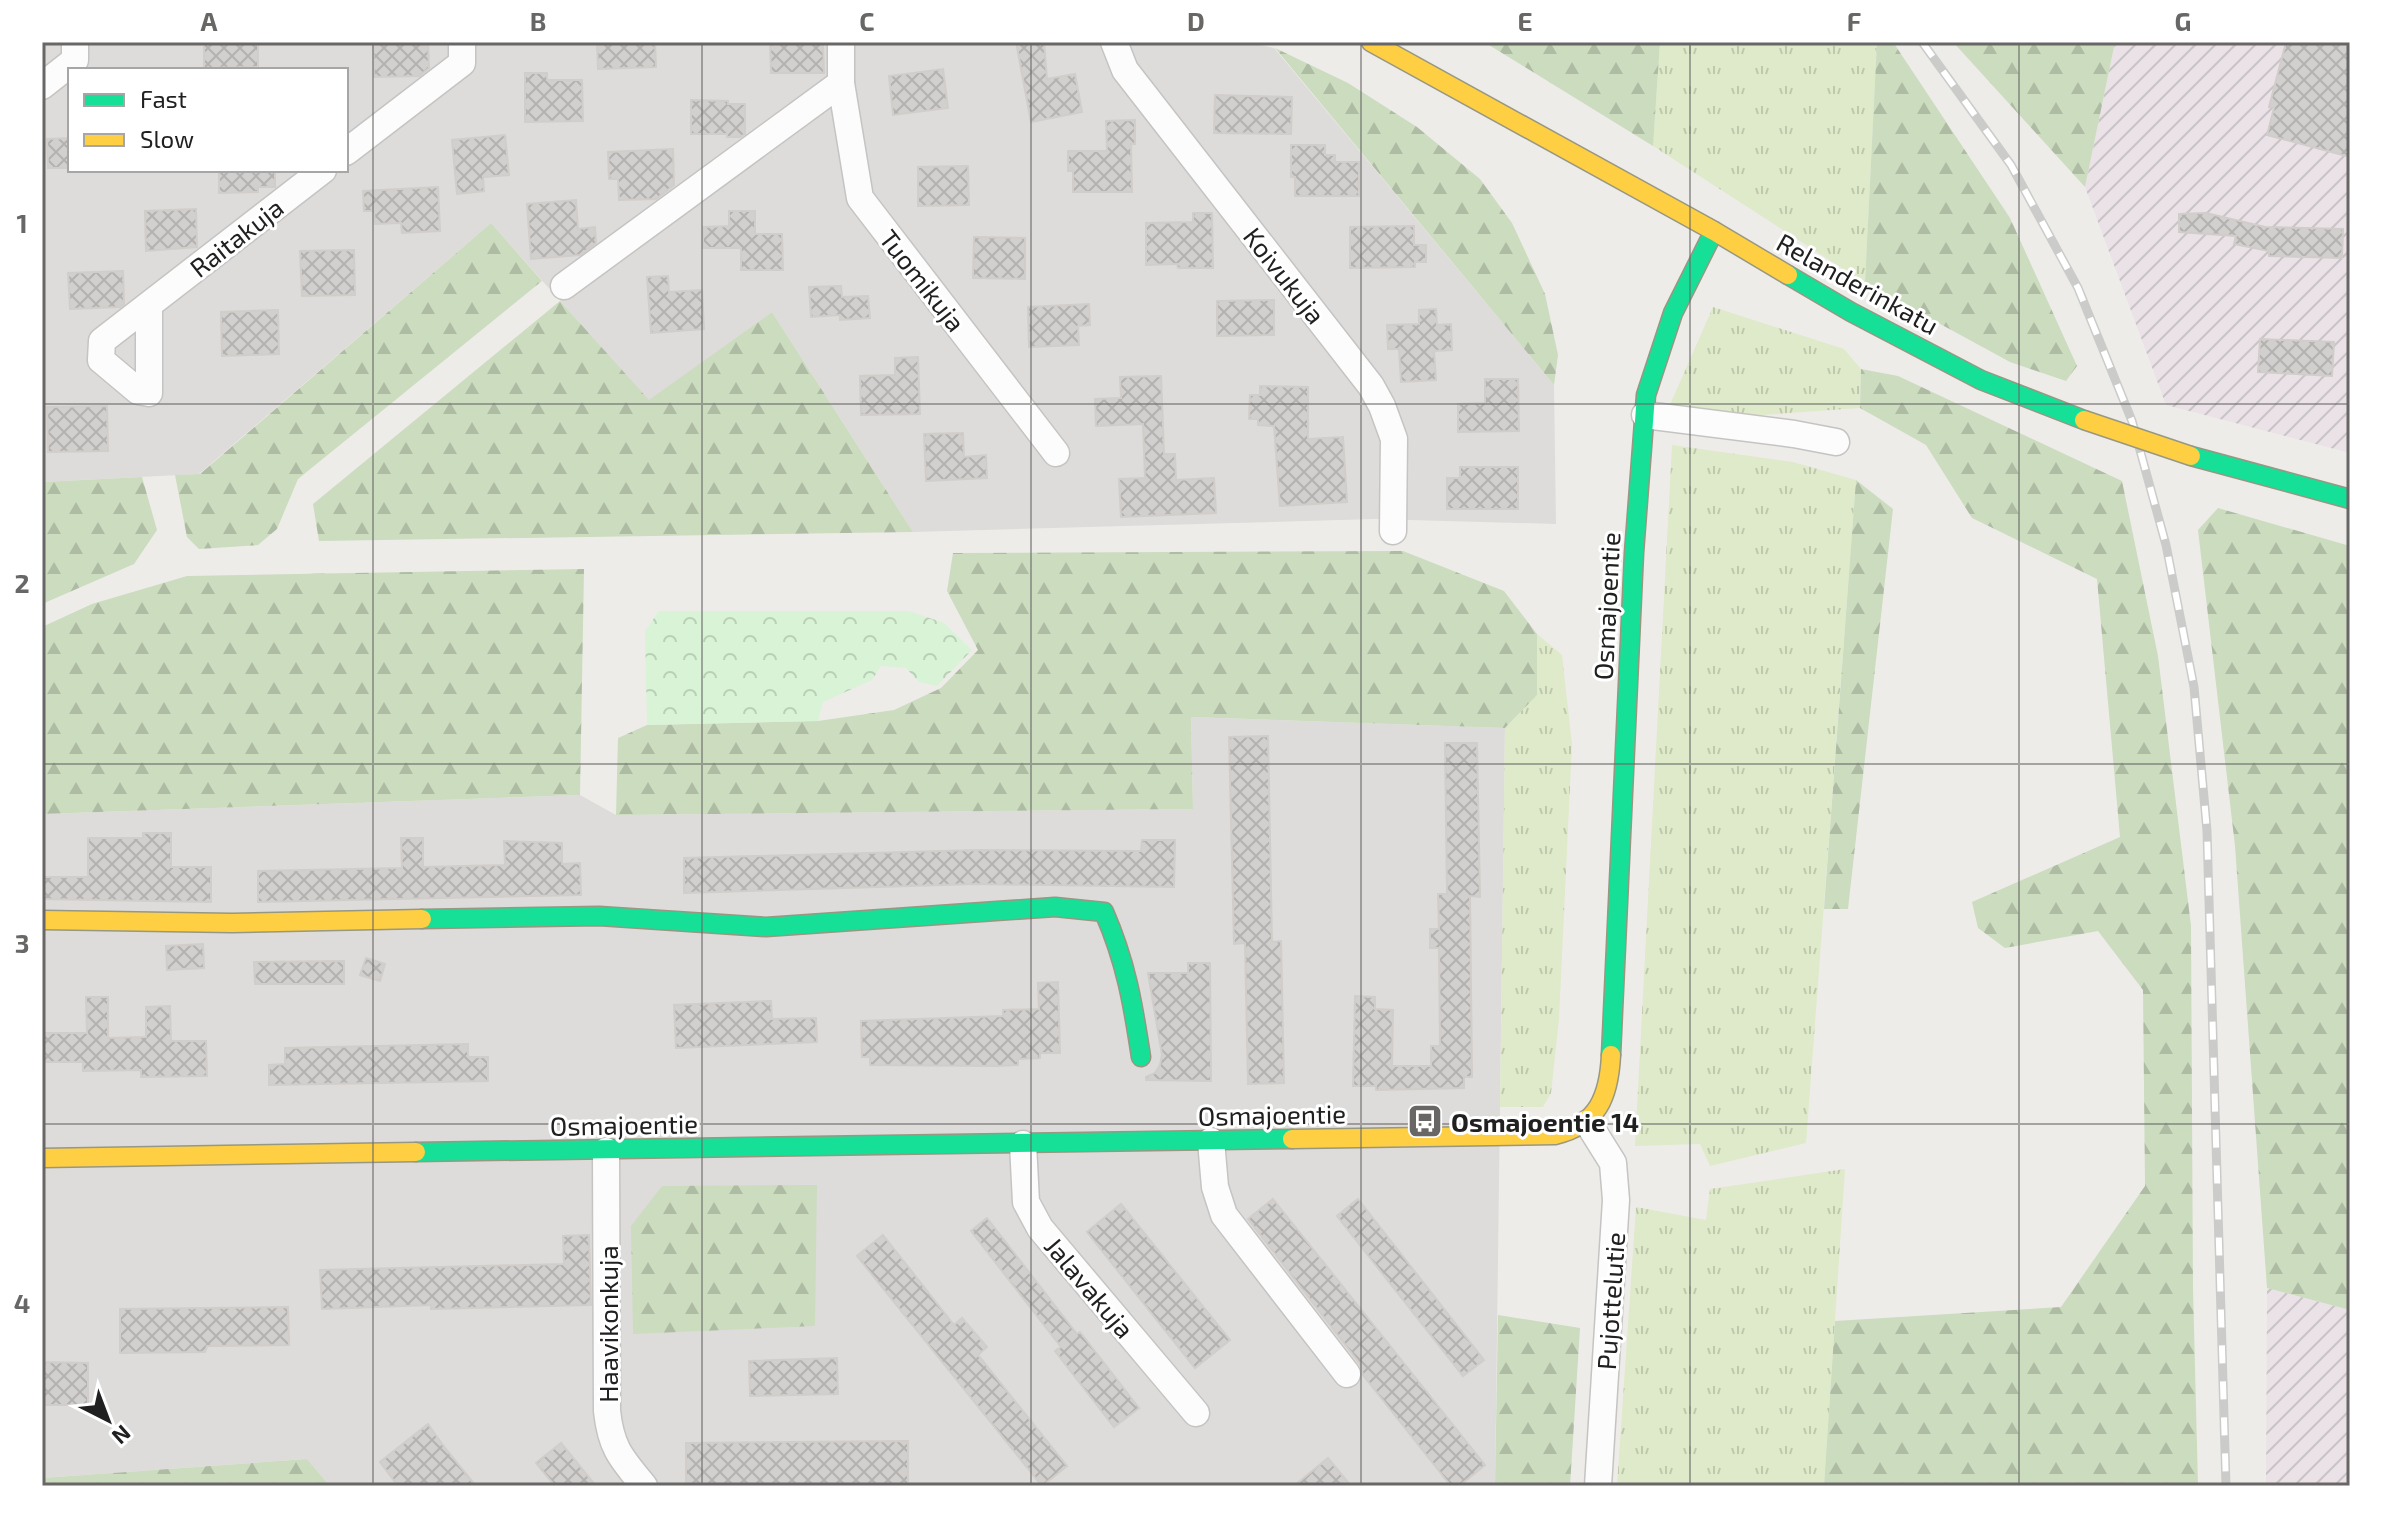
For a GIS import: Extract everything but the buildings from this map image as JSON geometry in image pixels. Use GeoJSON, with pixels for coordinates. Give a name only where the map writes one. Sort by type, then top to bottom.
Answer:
{"type":"FeatureCollection","features":[{"type":"Feature","properties":{"kind":"street"},"geometry":{"type":"LineString","coordinates":[[42,86],[75,51],[94,42]]}},
{"type":"Feature","properties":{"kind":"street"},"geometry":{"type":"LineString","coordinates":[[348,150],[462,52],[485,42]]}},
{"type":"Feature","properties":{"kind":"street","name":"Tuomikuja"},"geometry":{"type":"LineString","coordinates":[[841,42],[841,83],[860,198],[1056,453]]}},
{"type":"Feature","properties":{"kind":"street","name":"Koivukuja"},"geometry":{"type":"LineString","coordinates":[[1114,42],[1125,70],[1371,386],[1394,439],[1393,531]]}},
{"type":"Feature","properties":{"kind":"street","name":"Relanderinkatu"},"geometry":{"type":"LineString","coordinates":[[1371,42],[1714,231],[1851,312],[1981,380],[2084,420],[2191,456],[2350,499]]}},
{"type":"Feature","properties":{"kind":"street"},"geometry":{"type":"LineString","coordinates":[[564,286],[841,83]]}},
{"type":"Feature","properties":{"kind":"street","name":"Raitakuja"},"geometry":{"type":"LineString","coordinates":[[149,305],[320,172]]}},
{"type":"Feature","properties":{"kind":"street","name":"Osmajoentie"},"geometry":{"type":"LineString","coordinates":[[42,1158],[1211,1141],[1555,1135],[1573,1132],[1588,1123],[1605,1093],[1610,1071],[1634,553],[1646,395],[1673,313],[1714,231]]}},
{"type":"Feature","properties":{"kind":"street"},"geometry":{"type":"LineString","coordinates":[[1645,415],[1836,442]]}},
{"type":"Feature","properties":{"kind":"street"},"geometry":{"type":"LineString","coordinates":[[42,920],[232,923],[610,909],[766,927],[1055,907],[1104,912],[1118,944],[1131,990],[1141,1057]]}},
{"type":"Feature","properties":{"kind":"street","name":"Pujottelutie"},"geometry":{"type":"LineString","coordinates":[[1588,1123],[1613,1163],[1616,1200],[1598,1486]]}},
{"type":"Feature","properties":{"kind":"street"},"geometry":{"type":"LineString","coordinates":[[1211,1141],[1215,1187],[1224,1215],[1347,1374]]}},
{"type":"Feature","properties":{"kind":"street","name":"Jalavakuja"},"geometry":{"type":"LineString","coordinates":[[1023,1144],[1026,1202],[1040,1228],[1196,1413]]}},
{"type":"Feature","properties":{"kind":"street","name":"Haavikonkuja"},"geometry":{"type":"LineString","coordinates":[[606,1151],[607,1411],[617,1453],[644,1486]]}},
{"type":"Feature","properties":{"kind":"shaded area"},"geometry":{"type":"Polygon","coordinates":[[[42,42],[1244,42],[1274,48],[1554,385],[1556,524],[1375,519],[913,532],[772,312],[649,401],[491,223],[199,474],[42,482],[42,42]]]}},
{"type":"Feature","properties":{"kind":"shaded area"},"geometry":{"type":"Polygon","coordinates":[[[2115,42],[2350,42],[2350,453],[2166,405],[2085,187],[2115,42]]]}},
{"type":"Feature","properties":{"kind":"shaded area"},"geometry":{"type":"Polygon","coordinates":[[[1191,717],[1505,728],[1495,1486],[330,1486],[307,1459],[42,1478],[42,814],[580,795],[616,815],[1193,809],[1191,717]]]}},
{"type":"Feature","properties":{"kind":"shaded area"},"geometry":{"type":"Polygon","coordinates":[[[2267,1288],[2350,1310],[2350,1486],[2266,1486],[2267,1288]]]}},
{"type":"Feature","properties":{"kind":"green space"},"geometry":{"type":"Polygon","coordinates":[[[1484,42],[1660,42],[1653,146],[1484,42]]]}},
{"type":"Feature","properties":{"kind":"green space"},"geometry":{"type":"Polygon","coordinates":[[[1660,42],[1877,42],[1865,283],[1653,146],[1660,42]]]}},
{"type":"Feature","properties":{"kind":"green space"},"geometry":{"type":"Polygon","coordinates":[[[1877,42],[1893,42],[2010,218],[2077,366],[2066,381],[2010,362],[1865,283],[1877,42]]]}},
{"type":"Feature","properties":{"kind":"green space"},"geometry":{"type":"Polygon","coordinates":[[[1953,42],[2115,42],[2085,187],[1953,42]]]}},
{"type":"Feature","properties":{"kind":"green space"},"geometry":{"type":"Polygon","coordinates":[[[1275,48],[1348,83],[1417,127],[1480,179],[1512,223],[1545,294],[1558,355],[1554,385],[1275,48]]]}},
{"type":"Feature","properties":{"kind":"green space"},"geometry":{"type":"Polygon","coordinates":[[[491,223],[542,281],[298,479],[277,529],[258,545],[199,549],[187,537],[175,475],[200,474],[491,223]]]}},
{"type":"Feature","properties":{"kind":"green space"},"geometry":{"type":"Polygon","coordinates":[[[560,301],[649,400],[772,312],[913,532],[319,541],[313,504],[560,301]]]}},
{"type":"Feature","properties":{"kind":"green space"},"geometry":{"type":"Polygon","coordinates":[[[1713,307],[1844,349],[1861,369],[1860,408],[1690,420],[1669,407],[1713,307]]]}},
{"type":"Feature","properties":{"kind":"green space"},"geometry":{"type":"Polygon","coordinates":[[[1861,369],[1898,376],[2122,481],[2158,656],[2191,926],[2193,1289],[2198,1486],[1824,1486],[1835,1321],[2061,1307],[2145,1186],[2143,990],[2098,931],[2005,948],[1978,928],[1972,902],[2120,837],[2097,579],[1972,518],[1926,445],[1860,408],[1861,369]]]}},
{"type":"Feature","properties":{"kind":"green space"},"geometry":{"type":"Polygon","coordinates":[[[1672,445],[1793,462],[1856,480],[1806,1143],[1710,1166],[1700,1144],[1635,1146],[1672,445]]]}},
{"type":"Feature","properties":{"kind":"green space"},"geometry":{"type":"Polygon","coordinates":[[[142,477],[157,530],[134,564],[42,604],[42,482],[142,477]]]}},
{"type":"Feature","properties":{"kind":"green space"},"geometry":{"type":"Polygon","coordinates":[[[1856,480],[1893,509],[1848,909],[1824,909],[1856,480]]]}},
{"type":"Feature","properties":{"kind":"green space"},"geometry":{"type":"Polygon","coordinates":[[[2218,508],[2350,546],[2350,1310],[2267,1288],[2235,846],[2198,530],[2218,508]]]}},
{"type":"Feature","properties":{"kind":"green space"},"geometry":{"type":"Polygon","coordinates":[[[1403,551],[1504,591],[1537,634],[1537,695],[1505,728],[1191,717],[1193,809],[616,815],[618,738],[647,725],[818,721],[894,710],[941,688],[978,650],[947,591],[953,553],[1403,551]]]}},
{"type":"Feature","properties":{"kind":"green space"},"geometry":{"type":"Polygon","coordinates":[[[584,569],[580,795],[42,814],[42,627],[92,604],[187,576],[584,569]]]}},
{"type":"Feature","properties":{"kind":"green space"},"geometry":{"type":"Polygon","coordinates":[[[659,611],[909,611],[944,623],[972,650],[937,686],[919,682],[906,668],[881,666],[872,680],[823,702],[818,721],[647,725],[645,631],[659,611]]]}},
{"type":"Feature","properties":{"kind":"green space"},"geometry":{"type":"Polygon","coordinates":[[[1537,634],[1562,655],[1572,744],[1559,1019],[1551,1093],[1543,1107],[1500,1107],[1505,728],[1537,695],[1537,634]]]}},
{"type":"Feature","properties":{"kind":"green space"},"geometry":{"type":"Polygon","coordinates":[[[1845,1169],[1824,1486],[1617,1486],[1636,1207],[1706,1220],[1710,1189],[1845,1169]]]}},
{"type":"Feature","properties":{"kind":"green space"},"geometry":{"type":"Polygon","coordinates":[[[817,1185],[815,1326],[633,1334],[631,1226],[662,1186],[817,1185]]]}},
{"type":"Feature","properties":{"kind":"green space"},"geometry":{"type":"Polygon","coordinates":[[[1498,1315],[1580,1328],[1570,1486],[1495,1486],[1498,1315]]]}},
{"type":"Feature","properties":{"kind":"green space"},"geometry":{"type":"Polygon","coordinates":[[[307,1459],[330,1486],[42,1486],[42,1478],[307,1459]]]}},
{"type":"Feature","properties":{"kind":"railway"},"geometry":{"type":"LineString","coordinates":[[1922,42],[2011,165],[2078,288],[2132,421],[2166,545],[2194,687],[2207,831],[2226,1486]]}},
{"type":"Feature","properties":{"kind":"traffic: fast"},"geometry":{"type":"LineString","coordinates":[[1611,1055],[1634,553],[1646,395],[1673,313],[1714,231]]}},
{"type":"Feature","properties":{"kind":"traffic: fast"},"geometry":{"type":"LineString","coordinates":[[1788,275],[1981,380],[2084,420]]}},
{"type":"Feature","properties":{"kind":"traffic: fast"},"geometry":{"type":"LineString","coordinates":[[2191,456],[2350,499]]}},
{"type":"Feature","properties":{"kind":"traffic: fast"},"geometry":{"type":"LineString","coordinates":[[422,919],[599,916],[766,927],[1055,907],[1104,912],[1128,983],[1141,1057]]}},
{"type":"Feature","properties":{"kind":"traffic: fast"},"geometry":{"type":"LineString","coordinates":[[416,1152],[1292,1139]]}},
{"type":"Feature","properties":{"kind":"traffic: slow"},"geometry":{"type":"LineString","coordinates":[[1371,42],[1788,275]]}},
{"type":"Feature","properties":{"kind":"traffic: slow"},"geometry":{"type":"LineString","coordinates":[[2084,420],[2191,456]]}},
{"type":"Feature","properties":{"kind":"traffic: slow"},"geometry":{"type":"LineString","coordinates":[[42,920],[232,923],[422,919]]}},
{"type":"Feature","properties":{"kind":"traffic: slow"},"geometry":{"type":"LineString","coordinates":[[1292,1139],[1555,1135],[1582,1124],[1598,1107],[1604,1096],[1611,1055]]}},
{"type":"Feature","properties":{"kind":"traffic: slow"},"geometry":{"type":"LineString","coordinates":[[42,1158],[416,1152]]}},
{"type":"Feature","properties":{"kind":"place","name":"Osmajoentie 14"},"geometry":{"type":"Point","coordinates":[1425,1121]}}]}
